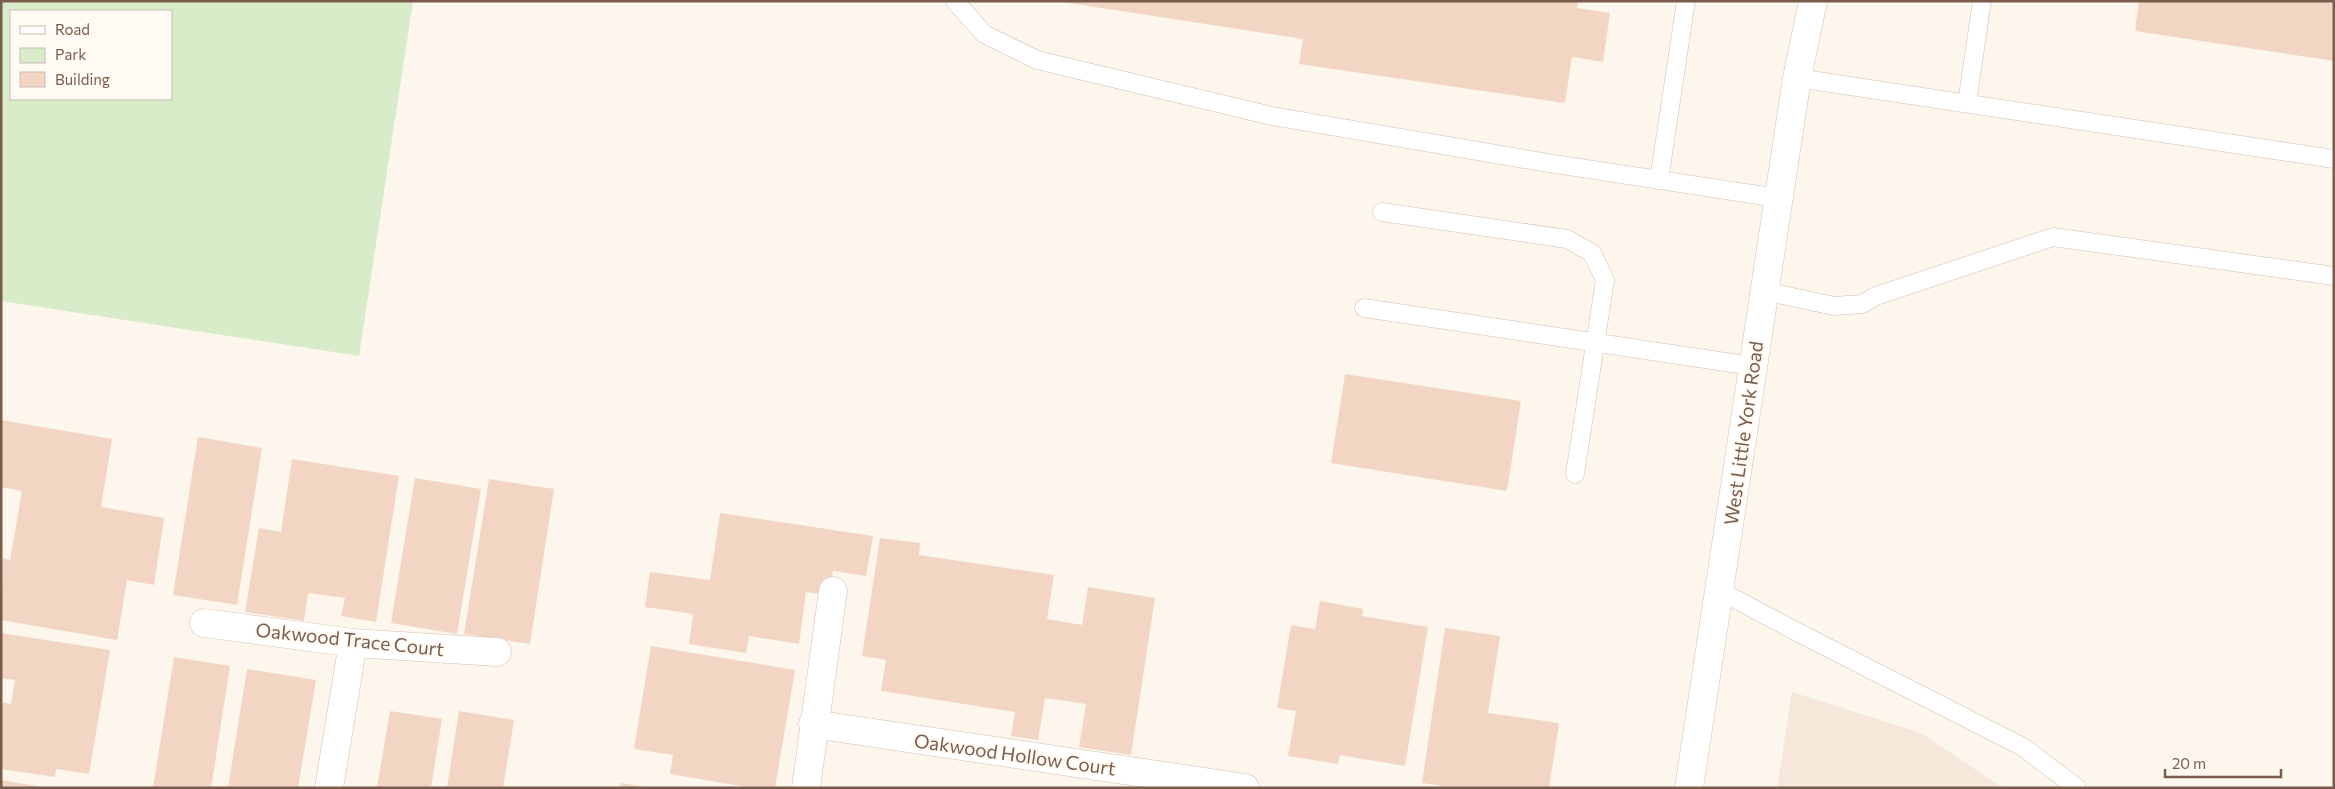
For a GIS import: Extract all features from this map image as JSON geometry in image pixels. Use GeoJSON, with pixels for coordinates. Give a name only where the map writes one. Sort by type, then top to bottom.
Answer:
{"type":"FeatureCollection","features":[{"type":"Feature","properties":{"kind":"street","name":"West Little York Road"},"geometry":{"type":"LineString","coordinates":[[1797,78],[1804,1]]}},
{"type":"Feature","properties":{"kind":"street","name":"West Little York Road"},"geometry":{"type":"LineString","coordinates":[[1689,788],[1778,198],[1797,78],[1813,1]]}},
{"type":"Feature","properties":{"kind":"street"},"geometry":{"type":"LineString","coordinates":[[806,788],[833,591]]}},
{"type":"Feature","properties":{"kind":"street","name":"Oakwood Trace Court"},"geometry":{"type":"LineString","coordinates":[[204,623],[353,643],[497,652]]}},
{"type":"Feature","properties":{"kind":"street"},"geometry":{"type":"LineString","coordinates":[[330,788],[353,643]]}},
{"type":"Feature","properties":{"kind":"street","name":"Oakwood Hollow Court"},"geometry":{"type":"LineString","coordinates":[[814,724],[1228,787]]}},
{"type":"Feature","properties":{"kind":"lane"},"geometry":{"type":"LineString","coordinates":[[956,1],[984,34],[1037,60],[1272,116],[1538,162],[1778,198]]}},
{"type":"Feature","properties":{"kind":"lane"},"geometry":{"type":"LineString","coordinates":[[1659,180],[1686,1]]}},
{"type":"Feature","properties":{"kind":"lane"},"geometry":{"type":"LineString","coordinates":[[1967,104],[1982,1]]}},
{"type":"Feature","properties":{"kind":"lane"},"geometry":{"type":"LineString","coordinates":[[1797,78],[2334,159]]}},
{"type":"Feature","properties":{"kind":"lane"},"geometry":{"type":"LineString","coordinates":[[1382,212],[1567,239],[1592,253],[1605,280],[1575,474]]}},
{"type":"Feature","properties":{"kind":"lane"},"geometry":{"type":"LineString","coordinates":[[1764,291],[1834,306],[1862,304],[1876,296],[2053,237],[2334,276]]}},
{"type":"Feature","properties":{"kind":"lane"},"geometry":{"type":"LineString","coordinates":[[1364,308],[1752,366]]}},
{"type":"Feature","properties":{"kind":"lane"},"geometry":{"type":"LineString","coordinates":[[1720,591],[1800,634],[2024,747],[2077,788]]}},
{"type":"Feature","properties":{"kind":"shaded area"},"geometry":{"type":"Polygon","coordinates":[[[1792,692],[1921,733],[2003,788],[1777,788],[1792,692]]]}},
{"type":"Feature","properties":{"kind":"green space"},"geometry":{"type":"Polygon","coordinates":[[[1,1],[413,1],[359,356],[1,301],[1,1]]]}},
{"type":"Feature","properties":{"kind":"building"},"geometry":{"type":"Polygon","coordinates":[[[1056,1],[1578,1],[1577,8],[1610,13],[1603,62],[1572,57],[1565,103],[1299,64],[1303,39],[1056,1]]]}},
{"type":"Feature","properties":{"kind":"building"},"geometry":{"type":"Polygon","coordinates":[[[2139,1],[2334,1],[2334,61],[2135,31],[2139,1]]]}},
{"type":"Feature","properties":{"kind":"building"},"geometry":{"type":"Polygon","coordinates":[[[1345,374],[1521,401],[1507,491],[1331,463],[1345,374]]]}},
{"type":"Feature","properties":{"kind":"building"},"geometry":{"type":"Polygon","coordinates":[[[1,420],[112,439],[101,507],[164,518],[154,585],[127,580],[117,640],[1,620],[3,558],[10,560],[22,491],[1,487],[1,420]]]}},
{"type":"Feature","properties":{"kind":"building"},"geometry":{"type":"Polygon","coordinates":[[[198,437],[262,448],[237,605],[173,595],[198,437]]]}},
{"type":"Feature","properties":{"kind":"building"},"geometry":{"type":"Polygon","coordinates":[[[292,459],[399,476],[376,622],[341,616],[345,598],[308,593],[304,621],[245,612],[259,528],[281,532],[292,459]]]}},
{"type":"Feature","properties":{"kind":"building"},"geometry":{"type":"Polygon","coordinates":[[[415,478],[481,489],[457,634],[391,623],[415,478]]]}},
{"type":"Feature","properties":{"kind":"building"},"geometry":{"type":"Polygon","coordinates":[[[489,479],[554,489],[530,644],[464,634],[489,479]]]}},
{"type":"Feature","properties":{"kind":"building"},"geometry":{"type":"Polygon","coordinates":[[[720,513],[873,536],[866,576],[833,571],[829,595],[806,592],[799,644],[749,636],[746,653],[689,644],[693,614],[645,607],[650,572],[710,580],[720,513]]]}},
{"type":"Feature","properties":{"kind":"building"},"geometry":{"type":"Polygon","coordinates":[[[880,538],[920,543],[919,555],[1054,575],[1047,619],[1082,625],[1088,587],[1155,598],[1131,755],[1079,747],[1086,704],[1045,698],[1038,740],[1011,736],[1015,712],[881,691],[886,660],[862,656],[880,538]]]}},
{"type":"Feature","properties":{"kind":"building"},"geometry":{"type":"Polygon","coordinates":[[[1320,601],[1363,609],[1362,616],[1428,627],[1405,766],[1340,755],[1338,764],[1288,756],[1296,711],[1277,708],[1291,625],[1315,629],[1320,601]]]}},
{"type":"Feature","properties":{"kind":"building"},"geometry":{"type":"Polygon","coordinates":[[[1445,628],[1500,636],[1488,713],[1559,723],[1549,788],[1457,788],[1422,783],[1445,628]]]}},
{"type":"Feature","properties":{"kind":"building"},"geometry":{"type":"Polygon","coordinates":[[[1,633],[110,650],[89,774],[56,769],[55,777],[1,769],[1,702],[11,704],[15,680],[1,678],[1,633]]]}},
{"type":"Feature","properties":{"kind":"building"},"geometry":{"type":"Polygon","coordinates":[[[651,646],[795,670],[775,788],[752,788],[670,774],[673,755],[634,749],[651,646]]]}},
{"type":"Feature","properties":{"kind":"building"},"geometry":{"type":"Polygon","coordinates":[[[174,657],[230,666],[211,788],[153,788],[174,657]]]}},
{"type":"Feature","properties":{"kind":"building"},"geometry":{"type":"Polygon","coordinates":[[[247,669],[316,680],[298,788],[228,788],[247,669]]]}},
{"type":"Feature","properties":{"kind":"building"},"geometry":{"type":"Polygon","coordinates":[[[390,711],[442,719],[431,788],[377,788],[390,711]]]}},
{"type":"Feature","properties":{"kind":"building"},"geometry":{"type":"Polygon","coordinates":[[[459,711],[514,720],[503,788],[447,788],[459,711]]]}},
{"type":"Feature","properties":{"kind":"building"},"geometry":{"type":"Polygon","coordinates":[[[1,780],[42,787],[42,788],[1,788],[1,780]]]}},
{"type":"Feature","properties":{"kind":"building"},"geometry":{"type":"Polygon","coordinates":[[[621,783],[646,787],[646,788],[620,788],[621,783]]]}}]}
